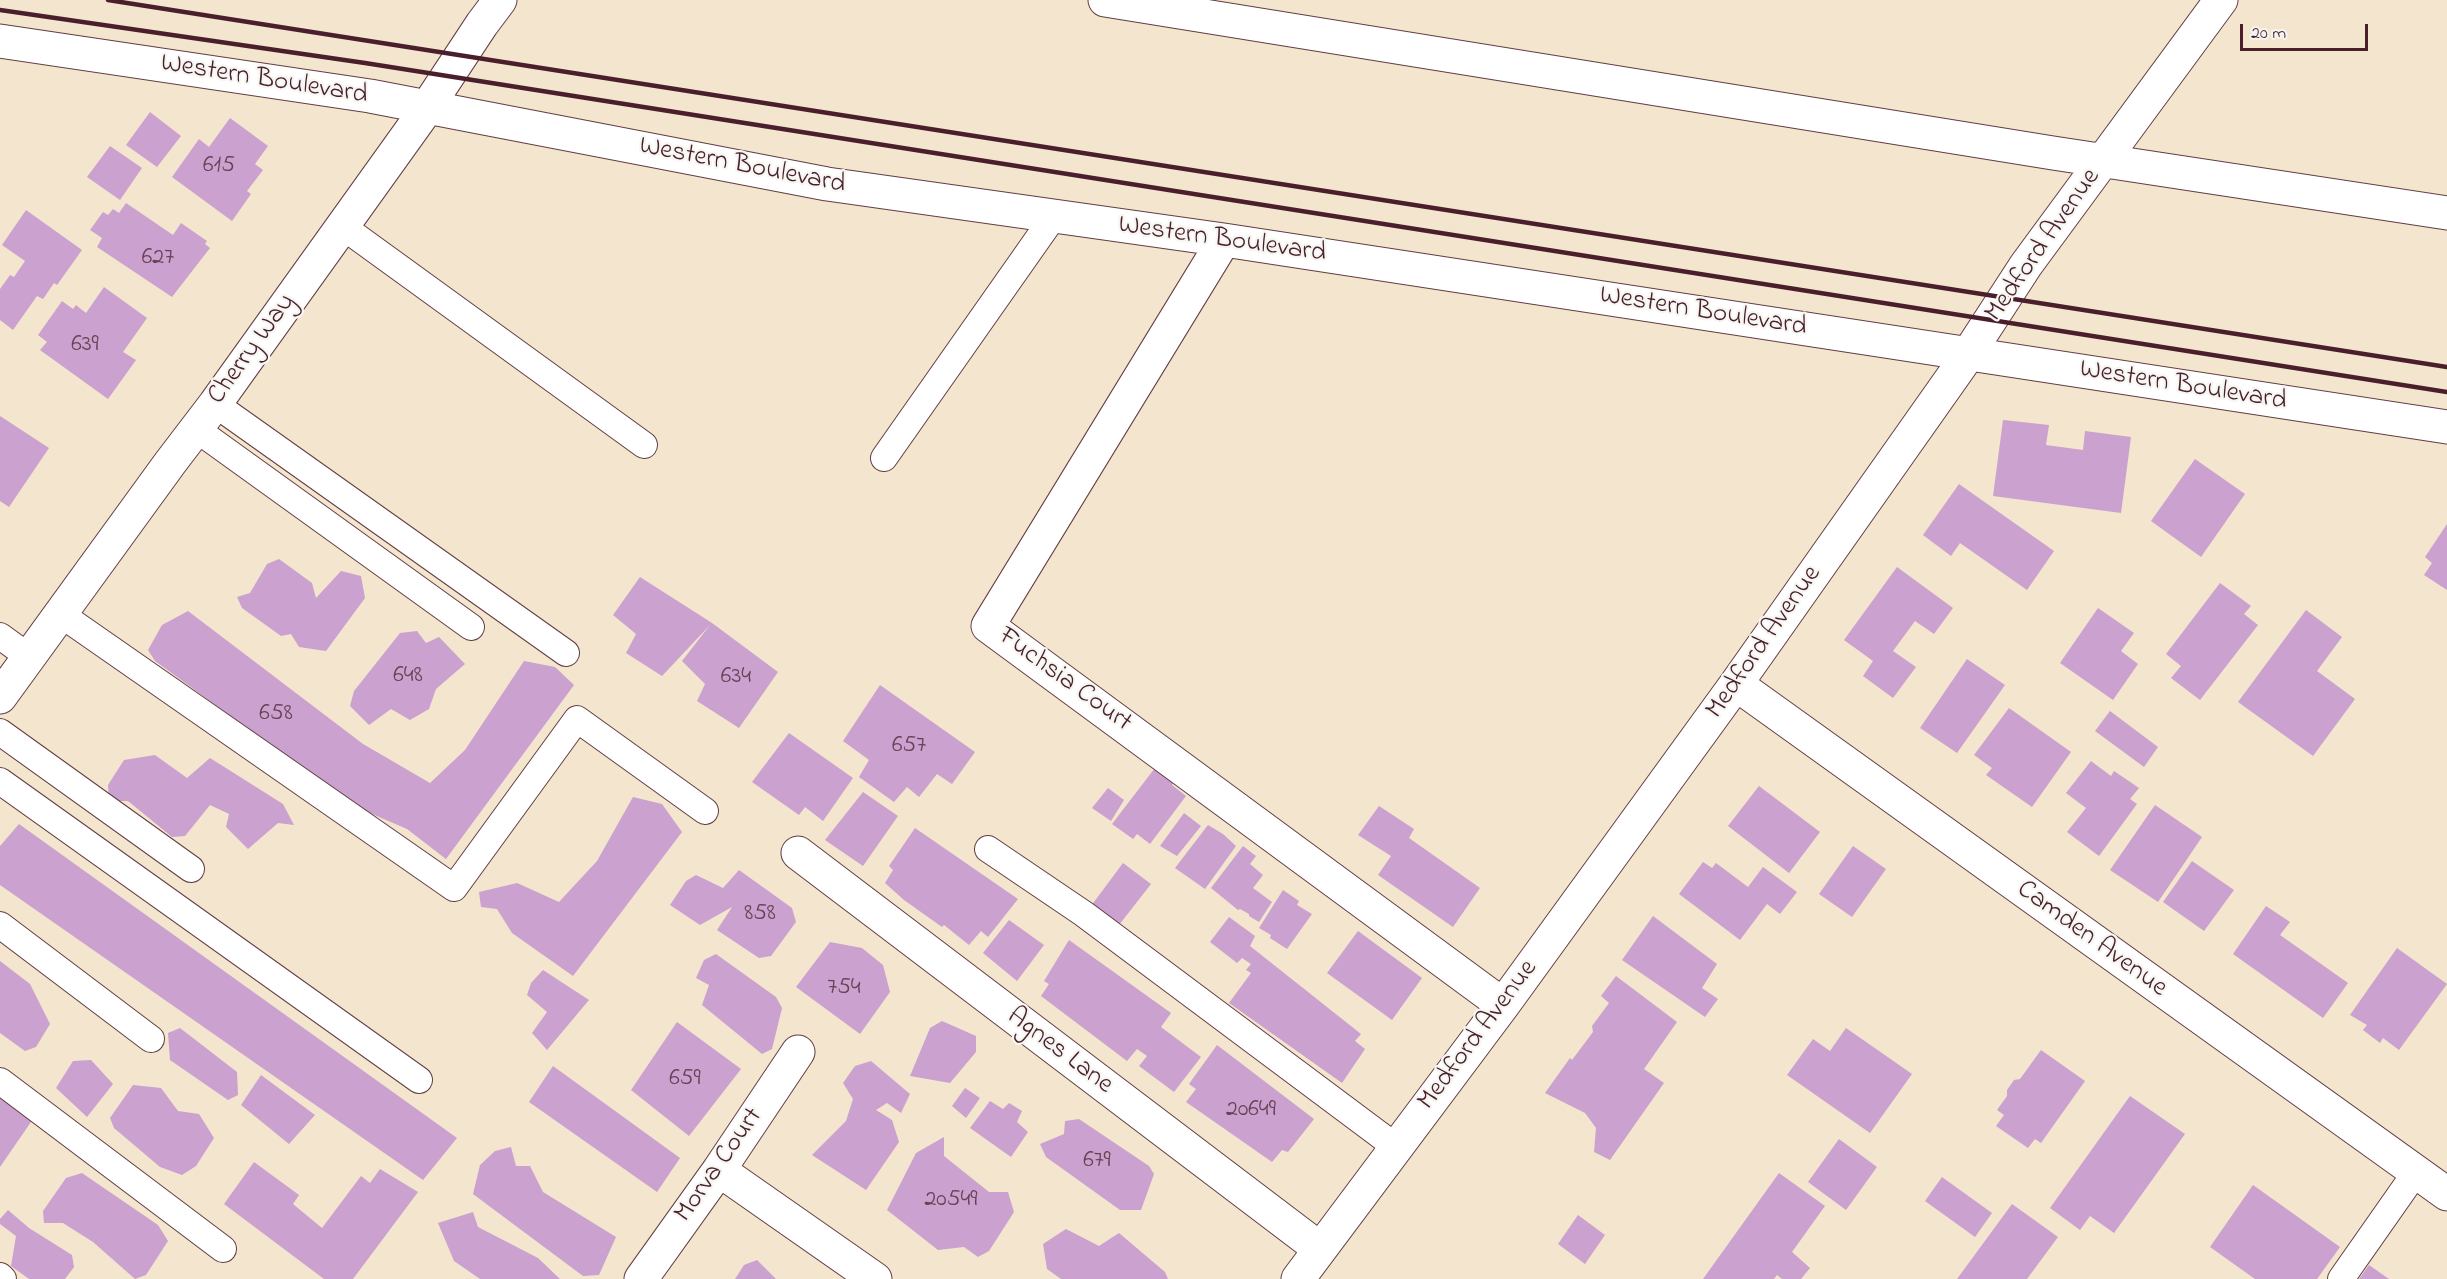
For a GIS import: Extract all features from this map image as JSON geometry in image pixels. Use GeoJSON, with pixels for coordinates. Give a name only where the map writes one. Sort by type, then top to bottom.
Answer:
{"type":"FeatureCollection","features":[{"type":"Feature","properties":{"kind":"street","name":"Cherry Way"},"geometry":{"type":"LineString","coordinates":[[0,697],[59,613],[206,417],[427,107],[500,0]]}},
{"type":"Feature","properties":{"kind":"street"},"geometry":{"type":"LineString","coordinates":[[1105,0],[2447,213]]}},
{"type":"Feature","properties":{"kind":"street","name":"Medford Avenue"},"geometry":{"type":"LineString","coordinates":[[1298,1279],[1503,1005],[1736,684],[1969,354],[2026,265],[2221,0]]}},
{"type":"Feature","properties":{"kind":"street","name":"Western Boulevard"},"geometry":{"type":"LineString","coordinates":[[0,41],[370,96],[827,184],[1224,240],[2447,427]]}},
{"type":"Feature","properties":{"kind":"street","name":"Fuchsia Court"},"geometry":{"type":"LineString","coordinates":[[1224,240],[988,626],[1503,1005]]}},
{"type":"Feature","properties":{"kind":"street","name":"Camden Avenue"},"geometry":{"type":"LineString","coordinates":[[1736,684],[2447,1194]]}},
{"type":"Feature","properties":{"kind":"street","name":"Agnes Lane"},"geometry":{"type":"LineString","coordinates":[[798,853],[1320,1249]]}},
{"type":"Feature","properties":{"kind":"street","name":"Morva Court"},"geometry":{"type":"LineString","coordinates":[[641,1279],[719,1170],[798,1052]]}},
{"type":"Feature","properties":{"kind":"street"},"geometry":{"type":"LineString","coordinates":[[719,1170],[876,1279]]}},
{"type":"Feature","properties":{"kind":"lane"},"geometry":{"type":"LineString","coordinates":[[884,458],[1054,216]]}},
{"type":"Feature","properties":{"kind":"lane"},"geometry":{"type":"LineString","coordinates":[[342,226],[644,445]]}},
{"type":"Feature","properties":{"kind":"lane"},"geometry":{"type":"LineString","coordinates":[[206,417],[471,627]]}},
{"type":"Feature","properties":{"kind":"lane"},"geometry":{"type":"LineString","coordinates":[[206,417],[566,653]]}},
{"type":"Feature","properties":{"kind":"lane"},"geometry":{"type":"LineString","coordinates":[[59,613],[454,888],[577,719],[705,811]]}},
{"type":"Feature","properties":{"kind":"lane"},"geometry":{"type":"LineString","coordinates":[[0,636],[29,657]]}},
{"type":"Feature","properties":{"kind":"lane"},"geometry":{"type":"LineString","coordinates":[[0,732],[191,869]]}},
{"type":"Feature","properties":{"kind":"lane"},"geometry":{"type":"LineString","coordinates":[[0,781],[418,1080]]}},
{"type":"Feature","properties":{"kind":"lane"},"geometry":{"type":"LineString","coordinates":[[988,849],[1084,914],[1396,1147]]}},
{"type":"Feature","properties":{"kind":"lane"},"geometry":{"type":"LineString","coordinates":[[0,926],[151,1039]]}},
{"type":"Feature","properties":{"kind":"lane"},"geometry":{"type":"LineString","coordinates":[[0,1081],[223,1249]]}},
{"type":"Feature","properties":{"kind":"lane"},"geometry":{"type":"LineString","coordinates":[[2341,1279],[2416,1172]]}},
{"type":"Feature","properties":{"kind":"building"},"geometry":{"type":"Polygon","coordinates":[[[150,112],[181,136],[157,167],[126,145],[150,112]]]}},
{"type":"Feature","properties":{"kind":"building"},"geometry":{"type":"Polygon","coordinates":[[[230,118],[268,146],[255,164],[263,170],[247,191],[251,194],[232,221],[172,177],[199,139],[209,147],[230,118]]]}},
{"type":"Feature","properties":{"kind":"building"},"geometry":{"type":"Polygon","coordinates":[[[110,146],[142,168],[120,200],[87,177],[110,146]]]}},
{"type":"Feature","properties":{"kind":"building"},"geometry":{"type":"Polygon","coordinates":[[[126,203],[173,235],[181,223],[207,241],[205,244],[210,248],[172,297],[97,247],[102,238],[90,230],[103,212],[108,215],[113,209],[119,213],[126,203]]]}},
{"type":"Feature","properties":{"kind":"building"},"geometry":{"type":"Polygon","coordinates":[[[26,210],[82,250],[57,285],[54,283],[43,299],[37,296],[13,330],[0,320],[0,289],[10,275],[14,277],[25,261],[2,245],[26,210]]]}},
{"type":"Feature","properties":{"kind":"building"},"geometry":{"type":"Polygon","coordinates":[[[104,287],[147,318],[123,352],[136,360],[108,399],[40,350],[47,342],[38,335],[62,301],[73,309],[76,305],[86,313],[104,287]]]}},
{"type":"Feature","properties":{"kind":"building"},"geometry":{"type":"Polygon","coordinates":[[[0,416],[49,448],[9,507],[0,501],[0,416]]]}},
{"type":"Feature","properties":{"kind":"building"},"geometry":{"type":"Polygon","coordinates":[[[2003,420],[2049,425],[2046,445],[2083,450],[2085,431],[2131,437],[2121,513],[1993,496],[2003,420]]]}},
{"type":"Feature","properties":{"kind":"building"},"geometry":{"type":"Polygon","coordinates":[[[2195,459],[2245,494],[2201,557],[2151,521],[2195,459]]]}},
{"type":"Feature","properties":{"kind":"building"},"geometry":{"type":"Polygon","coordinates":[[[1959,484],[2054,551],[2027,590],[1960,543],[1951,556],[1923,535],[1959,484]]]}},
{"type":"Feature","properties":{"kind":"building"},"geometry":{"type":"Polygon","coordinates":[[[2447,524],[2447,590],[2424,575],[2432,563],[2425,557],[2447,524]]]}},
{"type":"Feature","properties":{"kind":"building"},"geometry":{"type":"Polygon","coordinates":[[[279,559],[312,583],[316,598],[341,571],[361,576],[365,598],[326,651],[299,647],[291,634],[281,636],[242,608],[237,597],[250,593],[267,564],[279,559]]]}},
{"type":"Feature","properties":{"kind":"building"},"geometry":{"type":"Polygon","coordinates":[[[1897,567],[1953,608],[1934,634],[1915,621],[1893,651],[1916,667],[1893,698],[1863,676],[1873,661],[1844,640],[1897,567]]]}},
{"type":"Feature","properties":{"kind":"building"},"geometry":{"type":"Polygon","coordinates":[[[640,577],[712,623],[778,672],[739,728],[697,701],[705,684],[682,661],[710,625],[662,676],[626,653],[636,634],[613,615],[640,577]]]}},
{"type":"Feature","properties":{"kind":"building"},"geometry":{"type":"Polygon","coordinates":[[[2220,583],[2251,606],[2244,614],[2258,625],[2200,700],[2171,678],[2181,666],[2166,654],[2220,583]]]}},
{"type":"Feature","properties":{"kind":"building"},"geometry":{"type":"Polygon","coordinates":[[[2098,608],[2134,633],[2121,651],[2138,664],[2113,700],[2060,663],[2098,608]]]}},
{"type":"Feature","properties":{"kind":"building"},"geometry":{"type":"Polygon","coordinates":[[[2306,610],[2342,637],[2317,671],[2355,699],[2313,756],[2238,702],[2306,610]]]}},
{"type":"Feature","properties":{"kind":"building"},"geometry":{"type":"Polygon","coordinates":[[[188,611],[363,744],[430,783],[465,750],[524,661],[555,667],[574,685],[446,859],[407,829],[356,807],[155,661],[148,650],[162,625],[188,611]]]}},
{"type":"Feature","properties":{"kind":"building"},"geometry":{"type":"Polygon","coordinates":[[[417,631],[426,643],[439,637],[465,664],[436,689],[429,709],[410,720],[391,709],[369,725],[350,706],[354,691],[400,633],[417,631]]]}},
{"type":"Feature","properties":{"kind":"building"},"geometry":{"type":"Polygon","coordinates":[[[1967,659],[2005,685],[1957,753],[1920,728],[1967,659]]]}},
{"type":"Feature","properties":{"kind":"building"},"geometry":{"type":"Polygon","coordinates":[[[880,685],[975,752],[952,784],[937,774],[919,797],[907,787],[894,802],[859,777],[869,760],[843,741],[880,685]]]}},
{"type":"Feature","properties":{"kind":"building"},"geometry":{"type":"Polygon","coordinates":[[[2009,708],[2071,752],[2032,807],[1986,775],[1992,768],[1974,755],[2009,708]]]}},
{"type":"Feature","properties":{"kind":"building"},"geometry":{"type":"Polygon","coordinates":[[[2110,711],[2158,747],[2144,767],[2095,731],[2110,711]]]}},
{"type":"Feature","properties":{"kind":"building"},"geometry":{"type":"Polygon","coordinates":[[[789,733],[853,778],[823,821],[805,807],[799,815],[752,782],[789,733]]]}},
{"type":"Feature","properties":{"kind":"building"},"geometry":{"type":"Polygon","coordinates":[[[155,755],[187,778],[210,758],[283,804],[294,825],[278,823],[248,849],[226,827],[229,814],[210,805],[185,836],[172,837],[128,801],[109,801],[108,785],[124,760],[155,755]]]}},
{"type":"Feature","properties":{"kind":"building"},"geometry":{"type":"Polygon","coordinates":[[[2091,761],[2111,776],[2114,771],[2139,788],[2130,799],[2137,804],[2099,856],[2067,832],[2086,808],[2066,793],[2091,761]]]}},
{"type":"Feature","properties":{"kind":"building"},"geometry":{"type":"Polygon","coordinates":[[[1158,764],[1177,779],[1172,785],[1186,796],[1150,844],[1137,834],[1133,839],[1112,824],[1158,764]]]}},
{"type":"Feature","properties":{"kind":"building"},"geometry":{"type":"Polygon","coordinates":[[[1759,786],[1820,832],[1789,873],[1728,826],[1759,786]]]}},
{"type":"Feature","properties":{"kind":"building"},"geometry":{"type":"Polygon","coordinates":[[[1108,788],[1124,800],[1111,821],[1092,808],[1108,788]]]}},
{"type":"Feature","properties":{"kind":"building"},"geometry":{"type":"Polygon","coordinates":[[[863,792],[898,816],[863,866],[825,840],[863,792]]]}},
{"type":"Feature","properties":{"kind":"building"},"geometry":{"type":"Polygon","coordinates":[[[633,797],[662,804],[682,832],[573,976],[512,933],[497,909],[481,907],[479,892],[517,883],[559,902],[597,861],[633,797]]]}},
{"type":"Feature","properties":{"kind":"building"},"geometry":{"type":"Polygon","coordinates":[[[2155,805],[2202,837],[2158,902],[2110,870],[2155,805]]]}},
{"type":"Feature","properties":{"kind":"building"},"geometry":{"type":"Polygon","coordinates":[[[1379,806],[1414,829],[1409,838],[1480,888],[1453,927],[1378,875],[1391,856],[1358,835],[1379,806]]]}},
{"type":"Feature","properties":{"kind":"building"},"geometry":{"type":"Polygon","coordinates":[[[1184,813],[1201,826],[1177,856],[1160,846],[1184,813]]]}},
{"type":"Feature","properties":{"kind":"building"},"geometry":{"type":"Polygon","coordinates":[[[19,824],[457,1138],[423,1180],[0,885],[0,846],[19,824]]]}},
{"type":"Feature","properties":{"kind":"building"},"geometry":{"type":"Polygon","coordinates":[[[1208,825],[1223,834],[1236,846],[1205,889],[1175,868],[1208,825]]]}},
{"type":"Feature","properties":{"kind":"building"},"geometry":{"type":"Polygon","coordinates":[[[915,828],[1018,899],[988,937],[981,931],[969,945],[944,925],[942,927],[904,900],[885,883],[893,870],[889,866],[915,828]]]}},
{"type":"Feature","properties":{"kind":"building"},"geometry":{"type":"Polygon","coordinates":[[[1243,846],[1256,856],[1250,864],[1263,875],[1253,888],[1272,902],[1259,922],[1249,914],[1238,910],[1211,888],[1243,846]]]}},
{"type":"Feature","properties":{"kind":"building"},"geometry":{"type":"Polygon","coordinates":[[[1853,846],[1886,869],[1852,917],[1819,894],[1853,846]]]}},
{"type":"Feature","properties":{"kind":"building"},"geometry":{"type":"Polygon","coordinates":[[[2192,861],[2234,890],[2204,931],[2163,902],[2192,861]]]}},
{"type":"Feature","properties":{"kind":"building"},"geometry":{"type":"Polygon","coordinates":[[[1703,862],[1712,868],[1716,863],[1748,887],[1763,867],[1797,892],[1780,914],[1767,904],[1740,940],[1679,894],[1703,862]]]}},
{"type":"Feature","properties":{"kind":"building"},"geometry":{"type":"Polygon","coordinates":[[[1123,863],[1151,884],[1119,925],[1091,906],[1123,863]]]}},
{"type":"Feature","properties":{"kind":"building"},"geometry":{"type":"Polygon","coordinates":[[[739,870],[792,908],[796,922],[771,956],[759,958],[717,930],[732,907],[700,925],[670,905],[686,881],[696,875],[723,888],[739,870]]]}},
{"type":"Feature","properties":{"kind":"building"},"geometry":{"type":"Polygon","coordinates":[[[1283,890],[1299,901],[1297,905],[1312,914],[1287,949],[1259,928],[1283,890]]]}},
{"type":"Feature","properties":{"kind":"building"},"geometry":{"type":"Polygon","coordinates":[[[2266,906],[2290,922],[2280,935],[2348,983],[2323,1018],[2233,954],[2266,906]]]}},
{"type":"Feature","properties":{"kind":"building"},"geometry":{"type":"Polygon","coordinates":[[[1653,916],[1717,964],[1702,988],[1718,999],[1705,1017],[1622,960],[1653,916]]]}},
{"type":"Feature","properties":{"kind":"building"},"geometry":{"type":"Polygon","coordinates":[[[1229,917],[1255,936],[1250,946],[1361,1034],[1355,1041],[1365,1049],[1342,1083],[1229,1003],[1251,973],[1246,970],[1251,964],[1242,958],[1237,963],[1210,942],[1229,917]]]}},
{"type":"Feature","properties":{"kind":"building"},"geometry":{"type":"Polygon","coordinates":[[[1009,920],[1044,945],[1017,981],[983,953],[1009,920]]]}},
{"type":"Feature","properties":{"kind":"building"},"geometry":{"type":"Polygon","coordinates":[[[1358,931],[1422,978],[1392,1020],[1327,973],[1358,931]]]}},
{"type":"Feature","properties":{"kind":"building"},"geometry":{"type":"Polygon","coordinates":[[[1069,940],[1171,1013],[1161,1027],[1201,1057],[1174,1092],[1139,1066],[1147,1056],[1137,1049],[1127,1061],[1041,996],[1049,984],[1044,981],[1069,940]]]}},
{"type":"Feature","properties":{"kind":"building"},"geometry":{"type":"Polygon","coordinates":[[[830,942],[862,948],[883,965],[890,992],[860,1034],[796,987],[830,942]]]}},
{"type":"Feature","properties":{"kind":"building"},"geometry":{"type":"Polygon","coordinates":[[[2397,948],[2447,984],[2399,1050],[2383,1038],[2380,1043],[2363,1030],[2367,1025],[2350,1015],[2397,948]]]}},
{"type":"Feature","properties":{"kind":"building"},"geometry":{"type":"Polygon","coordinates":[[[716,954],[776,997],[782,1008],[772,1049],[762,1054],[702,1005],[709,985],[696,978],[704,960],[716,954]]]}},
{"type":"Feature","properties":{"kind":"building"},"geometry":{"type":"Polygon","coordinates":[[[0,961],[30,984],[50,1024],[36,1047],[25,1051],[0,1033],[0,961]]]}},
{"type":"Feature","properties":{"kind":"building"},"geometry":{"type":"Polygon","coordinates":[[[543,970],[589,1000],[547,1050],[532,1033],[547,1012],[527,995],[531,983],[543,970]]]}},
{"type":"Feature","properties":{"kind":"building"},"geometry":{"type":"Polygon","coordinates":[[[1616,976],[1677,1022],[1644,1069],[1664,1083],[1610,1160],[1594,1152],[1596,1128],[1585,1113],[1545,1093],[1570,1058],[1572,1060],[1593,1032],[1592,1026],[1609,1003],[1601,996],[1616,976]]]}},
{"type":"Feature","properties":{"kind":"building"},"geometry":{"type":"Polygon","coordinates":[[[942,1021],[976,1036],[976,1052],[950,1083],[910,1076],[930,1028],[942,1021]]]}},
{"type":"Feature","properties":{"kind":"building"},"geometry":{"type":"Polygon","coordinates":[[[677,1022],[741,1069],[689,1136],[631,1090],[677,1022]]]}},
{"type":"Feature","properties":{"kind":"building"},"geometry":{"type":"Polygon","coordinates":[[[180,1028],[237,1072],[238,1095],[228,1100],[170,1060],[168,1033],[180,1028]]]}},
{"type":"Feature","properties":{"kind":"building"},"geometry":{"type":"Polygon","coordinates":[[[1846,1028],[1912,1074],[1870,1133],[1787,1075],[1813,1039],[1830,1051],[1846,1028]]]}},
{"type":"Feature","properties":{"kind":"building"},"geometry":{"type":"Polygon","coordinates":[[[1217,1045],[1314,1119],[1288,1152],[1282,1150],[1272,1162],[1186,1102],[1196,1089],[1189,1084],[1217,1045]]]}},
{"type":"Feature","properties":{"kind":"building"},"geometry":{"type":"Polygon","coordinates":[[[2041,1050],[2085,1081],[2041,1143],[2035,1139],[2028,1148],[1996,1126],[2004,1115],[1997,1110],[2014,1080],[2020,1079],[2041,1050]]]}},
{"type":"Feature","properties":{"kind":"building"},"geometry":{"type":"Polygon","coordinates":[[[91,1060],[113,1084],[87,1117],[56,1088],[73,1061],[91,1060]]]}},
{"type":"Feature","properties":{"kind":"building"},"geometry":{"type":"Polygon","coordinates":[[[871,1061],[910,1094],[901,1113],[887,1103],[876,1110],[892,1120],[899,1142],[866,1190],[812,1155],[846,1121],[853,1099],[843,1083],[855,1066],[871,1061]]]}},
{"type":"Feature","properties":{"kind":"building"},"geometry":{"type":"Polygon","coordinates":[[[553,1066],[680,1158],[657,1192],[529,1102],[553,1066]]]}},
{"type":"Feature","properties":{"kind":"building"},"geometry":{"type":"Polygon","coordinates":[[[261,1075],[315,1115],[289,1144],[241,1105],[261,1075]]]}},
{"type":"Feature","properties":{"kind":"building"},"geometry":{"type":"Polygon","coordinates":[[[133,1085],[161,1088],[178,1111],[199,1114],[214,1138],[196,1166],[182,1175],[160,1167],[114,1128],[110,1118],[133,1085]]]}},
{"type":"Feature","properties":{"kind":"building"},"geometry":{"type":"Polygon","coordinates":[[[965,1088],[980,1098],[966,1118],[952,1106],[965,1088]]]}},
{"type":"Feature","properties":{"kind":"building"},"geometry":{"type":"Polygon","coordinates":[[[0,1090],[33,1119],[0,1167],[0,1090]]]}},
{"type":"Feature","properties":{"kind":"building"},"geometry":{"type":"Polygon","coordinates":[[[2130,1096],[2185,1134],[2114,1233],[2090,1216],[2080,1230],[2050,1208],[2130,1096]]]}},
{"type":"Feature","properties":{"kind":"building"},"geometry":{"type":"Polygon","coordinates":[[[990,1101],[1003,1109],[1009,1103],[1022,1111],[1017,1122],[1028,1132],[1011,1157],[970,1128],[990,1101]]]}},
{"type":"Feature","properties":{"kind":"building"},"geometry":{"type":"Polygon","coordinates":[[[1079,1119],[1149,1166],[1154,1174],[1141,1210],[1120,1210],[1046,1157],[1040,1144],[1064,1134],[1065,1121],[1079,1119]]]}},
{"type":"Feature","properties":{"kind":"building"},"geometry":{"type":"Polygon","coordinates":[[[944,1137],[944,1156],[989,1192],[1008,1192],[1014,1212],[989,1251],[978,1257],[964,1247],[938,1250],[887,1210],[916,1153],[944,1137]]]}},
{"type":"Feature","properties":{"kind":"building"},"geometry":{"type":"Polygon","coordinates":[[[1839,1139],[1877,1167],[1846,1210],[1808,1182],[1839,1139]]]}},
{"type":"Feature","properties":{"kind":"building"},"geometry":{"type":"Polygon","coordinates":[[[511,1147],[516,1166],[530,1166],[543,1192],[616,1237],[599,1275],[583,1276],[473,1194],[480,1165],[495,1151],[511,1147]]]}},
{"type":"Feature","properties":{"kind":"building"},"geometry":{"type":"Polygon","coordinates":[[[254,1162],[299,1195],[293,1204],[322,1228],[361,1176],[370,1183],[380,1169],[418,1192],[353,1279],[324,1279],[224,1204],[254,1162]]]}},
{"type":"Feature","properties":{"kind":"building"},"geometry":{"type":"Polygon","coordinates":[[[82,1173],[158,1225],[168,1241],[146,1275],[135,1279],[93,1242],[63,1223],[44,1223],[43,1211],[66,1178],[82,1173]]]}},
{"type":"Feature","properties":{"kind":"building"},"geometry":{"type":"Polygon","coordinates":[[[1779,1173],[1825,1206],[1792,1252],[1810,1268],[1801,1279],[1782,1279],[1777,1275],[1774,1279],[1703,1279],[1779,1173]]]}},
{"type":"Feature","properties":{"kind":"building"},"geometry":{"type":"Polygon","coordinates":[[[1942,1177],[1992,1213],[1975,1237],[1925,1201],[1942,1177]]]}},
{"type":"Feature","properties":{"kind":"building"},"geometry":{"type":"Polygon","coordinates":[[[2253,1185],[2340,1247],[2317,1279],[2255,1279],[2210,1247],[2253,1185]]]}},
{"type":"Feature","properties":{"kind":"building"},"geometry":{"type":"Polygon","coordinates":[[[2012,1204],[2058,1237],[2027,1279],[1957,1279],[2012,1204]]]}},
{"type":"Feature","properties":{"kind":"building"},"geometry":{"type":"Polygon","coordinates":[[[8,1210],[29,1228],[72,1255],[74,1267],[65,1279],[29,1279],[11,1266],[16,1236],[0,1224],[0,1219],[8,1210]]]}},
{"type":"Feature","properties":{"kind":"building"},"geometry":{"type":"Polygon","coordinates":[[[473,1212],[478,1227],[538,1258],[560,1279],[480,1279],[454,1261],[438,1223],[473,1212]]]}},
{"type":"Feature","properties":{"kind":"building"},"geometry":{"type":"Polygon","coordinates":[[[1578,1215],[1605,1235],[1585,1264],[1558,1244],[1578,1215]]]}},
{"type":"Feature","properties":{"kind":"building"},"geometry":{"type":"Polygon","coordinates":[[[1066,1229],[1099,1246],[1119,1233],[1165,1272],[1168,1279],[1061,1279],[1047,1269],[1043,1244],[1066,1229]]]}},
{"type":"Feature","properties":{"kind":"building"},"geometry":{"type":"Polygon","coordinates":[[[757,1260],[776,1279],[735,1279],[744,1265],[757,1260]]]}},
{"type":"Feature","properties":{"kind":"building"},"geometry":{"type":"Polygon","coordinates":[[[2369,1265],[2389,1279],[2359,1279],[2369,1265]]]}},
{"type":"Feature","properties":{"kind":"railway"},"geometry":{"type":"LineString","coordinates":[[108,0],[2447,367]]}},
{"type":"Feature","properties":{"kind":"railway"},"geometry":{"type":"LineString","coordinates":[[0,10],[365,63],[2447,392]]}}]}
